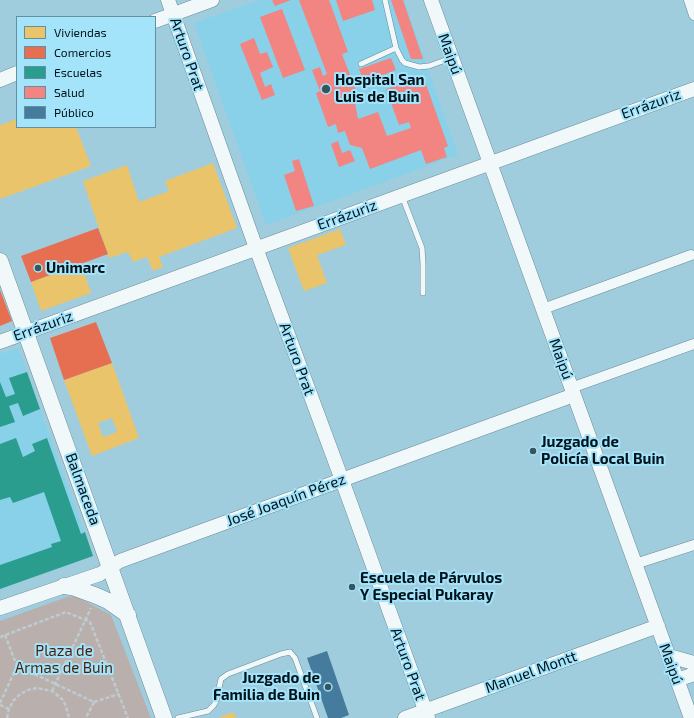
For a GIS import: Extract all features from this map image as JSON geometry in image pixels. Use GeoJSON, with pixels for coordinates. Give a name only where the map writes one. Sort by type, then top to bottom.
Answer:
{"type":"FeatureCollection","features":[{"type":"Feature","properties":{"kind":"main road","name":"Balmaceda"},"geometry":{"type":"LineString","coordinates":[[0,261],[164,718]]}},
{"type":"Feature","properties":{"kind":"main road"},"geometry":{"type":"LineString","coordinates":[[64,586],[75,588],[97,596],[108,601],[128,615]]}},
{"type":"Feature","properties":{"kind":"street","name":"Arturo Prat"},"geometry":{"type":"LineString","coordinates":[[168,0],[256,248],[427,714]]}},
{"type":"Feature","properties":{"kind":"street"},"geometry":{"type":"LineString","coordinates":[[156,21],[212,0]]}},
{"type":"Feature","properties":{"kind":"street","name":"Maipú"},"geometry":{"type":"LineString","coordinates":[[431,0],[691,718]]}},
{"type":"Feature","properties":{"kind":"street"},"geometry":{"type":"LineString","coordinates":[[689,0],[694,16]]}},
{"type":"Feature","properties":{"kind":"street"},"geometry":{"type":"LineString","coordinates":[[0,80],[16,73]]}},
{"type":"Feature","properties":{"kind":"street","name":"Errázuriz"},"geometry":{"type":"LineString","coordinates":[[0,342],[694,89]]}},
{"type":"Feature","properties":{"kind":"street"},"geometry":{"type":"LineString","coordinates":[[543,309],[691,255]]}},
{"type":"Feature","properties":{"kind":"street"},"geometry":{"type":"LineString","coordinates":[[573,392],[694,344]]}},
{"type":"Feature","properties":{"kind":"street","name":"José Joaquín Pérez"},"geometry":{"type":"LineString","coordinates":[[0,608],[100,574],[120,561],[342,480],[573,392]]}},
{"type":"Feature","properties":{"kind":"street"},"geometry":{"type":"LineString","coordinates":[[635,564],[694,545]]}},
{"type":"Feature","properties":{"kind":"street","name":"Manuel Montt"},"geometry":{"type":"LineString","coordinates":[[405,718],[427,714],[658,626]]}},
{"type":"Feature","properties":{"kind":"street"},"geometry":{"type":"LineString","coordinates":[[668,656],[694,663]]}},
{"type":"Feature","properties":{"kind":"street"},"geometry":{"type":"LineString","coordinates":[[677,680],[694,674]]}},
{"type":"Feature","properties":{"kind":"lane"},"geometry":{"type":"LineString","coordinates":[[385,0],[396,48],[405,63],[414,67],[427,66],[452,58]]}},
{"type":"Feature","properties":{"kind":"lane"},"geometry":{"type":"LineString","coordinates":[[361,64],[396,48]]}},
{"type":"Feature","properties":{"kind":"lane"},"geometry":{"type":"LineString","coordinates":[[402,195],[422,248],[423,293]]}},
{"type":"Feature","properties":{"kind":"lane"},"geometry":{"type":"LineString","coordinates":[[178,718],[208,711],[216,701],[221,679],[228,674],[290,652],[295,658],[317,718]]}},
{"type":"Feature","properties":{"kind":"path"},"geometry":{"type":"LineString","coordinates":[[52,691],[97,596]]}},
{"type":"Feature","properties":{"kind":"path"},"geometry":{"type":"LineString","coordinates":[[0,637],[66,612],[90,622],[120,694],[128,718]]}},
{"type":"Feature","properties":{"kind":"path"},"geometry":{"type":"LineString","coordinates":[[5,635],[17,666],[94,702],[120,694]]}},
{"type":"Feature","properties":{"kind":"path"},"geometry":{"type":"LineString","coordinates":[[9,709],[0,704],[17,666]]}},
{"type":"Feature","properties":{"kind":"path"},"geometry":{"type":"LineString","coordinates":[[7,718],[13,701],[20,694],[37,688],[52,691],[62,699],[66,706],[69,718]]}},
{"type":"Feature","properties":{"kind":"path"},"geometry":{"type":"LineString","coordinates":[[86,718],[94,702]]}},
{"type":"Feature","properties":{"kind":"shaded area","name":"Hospital San Luis de Buin"},"geometry":{"type":"Polygon","coordinates":[[[260,0],[404,0],[458,155],[266,225],[194,23],[260,0]]]}},
{"type":"Feature","properties":{"kind":"shaded area"},"geometry":{"type":"Polygon","coordinates":[[[18,348],[93,556],[0,589],[0,354],[18,348]]]}},
{"type":"Feature","properties":{"kind":"green space","name":"Plaza de Armas de Buin"},"geometry":{"type":"Polygon","coordinates":[[[75,596],[111,615],[151,718],[0,718],[0,621],[67,597],[75,596]]]}},
{"type":"Feature","properties":{"kind":"building: Viviendas"},"geometry":{"type":"Polygon","coordinates":[[[16,119],[16,128],[76,128],[91,166],[0,199],[0,125],[16,119]]]}},
{"type":"Feature","properties":{"kind":"building: Viviendas"},"geometry":{"type":"Polygon","coordinates":[[[213,163],[237,228],[159,257],[163,267],[153,271],[147,257],[133,262],[128,252],[109,258],[83,181],[127,165],[139,202],[169,191],[165,181],[213,163]]]}},
{"type":"Feature","properties":{"kind":"building: Viviendas"},"geometry":{"type":"Polygon","coordinates":[[[340,229],[346,245],[317,255],[327,283],[304,291],[288,248],[340,229]]]}},
{"type":"Feature","properties":{"kind":"building: Viviendas"},"geometry":{"type":"Polygon","coordinates":[[[81,264],[91,293],[41,311],[31,282],[81,264]]]}},
{"type":"Feature","properties":{"kind":"building: Viviendas"},"geometry":{"type":"Polygon","coordinates":[[[112,363],[139,438],[92,456],[64,380],[112,363]],[[112,418],[98,423],[103,437],[117,432],[112,418]]]}},
{"type":"Feature","properties":{"kind":"building: Viviendas"},"geometry":{"type":"Polygon","coordinates":[[[233,712],[236,718],[218,718],[233,712]]]}},
{"type":"Feature","properties":{"kind":"building: Comercios"},"geometry":{"type":"Polygon","coordinates":[[[98,228],[108,254],[31,282],[21,256],[98,228]]]}},
{"type":"Feature","properties":{"kind":"building: Comercios"},"geometry":{"type":"Polygon","coordinates":[[[0,290],[12,321],[0,326],[0,290]]]}},
{"type":"Feature","properties":{"kind":"building: Comercios"},"geometry":{"type":"Polygon","coordinates":[[[96,322],[112,363],[64,380],[50,338],[96,322]]]}},
{"type":"Feature","properties":{"kind":"building: Escuelas"},"geometry":{"type":"Polygon","coordinates":[[[27,372],[40,409],[23,416],[18,403],[9,406],[15,422],[0,427],[0,382],[6,397],[15,394],[9,378],[27,372]]]}},
{"type":"Feature","properties":{"kind":"building: Escuelas"},"geometry":{"type":"Polygon","coordinates":[[[16,438],[23,457],[35,451],[32,444],[47,438],[81,534],[85,532],[93,556],[0,589],[0,565],[52,547],[51,544],[61,541],[44,492],[13,503],[10,497],[0,500],[0,444],[16,438]]]}},
{"type":"Feature","properties":{"kind":"building: Salud"},"geometry":{"type":"Polygon","coordinates":[[[272,0],[291,0],[275,6],[272,0]]]}},
{"type":"Feature","properties":{"kind":"building: Salud"},"geometry":{"type":"Polygon","coordinates":[[[299,0],[329,0],[348,52],[342,54],[360,101],[355,103],[358,119],[378,112],[387,136],[411,128],[409,122],[399,125],[386,89],[423,76],[448,146],[444,148],[447,157],[426,164],[421,150],[370,169],[362,148],[350,145],[345,131],[338,133],[336,124],[328,127],[316,93],[320,91],[312,70],[320,67],[323,76],[327,74],[299,0]]]}},
{"type":"Feature","properties":{"kind":"building: Salud"},"geometry":{"type":"Polygon","coordinates":[[[336,0],[372,0],[375,10],[343,21],[336,0]]]}},
{"type":"Feature","properties":{"kind":"building: Salud"},"geometry":{"type":"Polygon","coordinates":[[[391,0],[403,0],[423,59],[411,59],[391,0]]]}},
{"type":"Feature","properties":{"kind":"building: Salud"},"geometry":{"type":"Polygon","coordinates":[[[282,9],[305,70],[283,78],[260,17],[282,9]]]}},
{"type":"Feature","properties":{"kind":"building: Salud"},"geometry":{"type":"Polygon","coordinates":[[[254,38],[260,54],[267,52],[273,67],[260,73],[265,87],[271,84],[275,95],[262,100],[240,44],[254,38]]]}},
{"type":"Feature","properties":{"kind":"building: Salud"},"geometry":{"type":"Polygon","coordinates":[[[391,58],[396,70],[364,82],[359,69],[391,58]]]}},
{"type":"Feature","properties":{"kind":"building: Salud"},"geometry":{"type":"Polygon","coordinates":[[[338,141],[342,153],[350,150],[355,161],[339,167],[331,144],[338,141]]]}},
{"type":"Feature","properties":{"kind":"building: Salud"},"geometry":{"type":"Polygon","coordinates":[[[299,159],[314,206],[296,211],[284,175],[295,171],[292,161],[299,159]]]}},
{"type":"Feature","properties":{"kind":"building: Público","name":"Juzgado de Familia de Buin"},"geometry":{"type":"Polygon","coordinates":[[[327,651],[349,715],[341,718],[328,718],[307,658],[327,651]]]}},
{"type":"Feature","properties":{"kind":"place","name":"Hospital San Luis de Buin"},"geometry":{"type":"Point","coordinates":[326,89]}},
{"type":"Feature","properties":{"kind":"place","name":"Unimarc"},"geometry":{"type":"Point","coordinates":[38,268]}},
{"type":"Feature","properties":{"kind":"place","name":"Juzgado de Policía Local Buin"},"geometry":{"type":"Point","coordinates":[533,451]}},
{"type":"Feature","properties":{"kind":"place","name":"Escuela de Párvulos Y Especial Pukaray"},"geometry":{"type":"Point","coordinates":[352,587]}},
{"type":"Feature","properties":{"kind":"place","name":"Juzgado de Familia de Buin"},"geometry":{"type":"Point","coordinates":[328,687]}}]}
